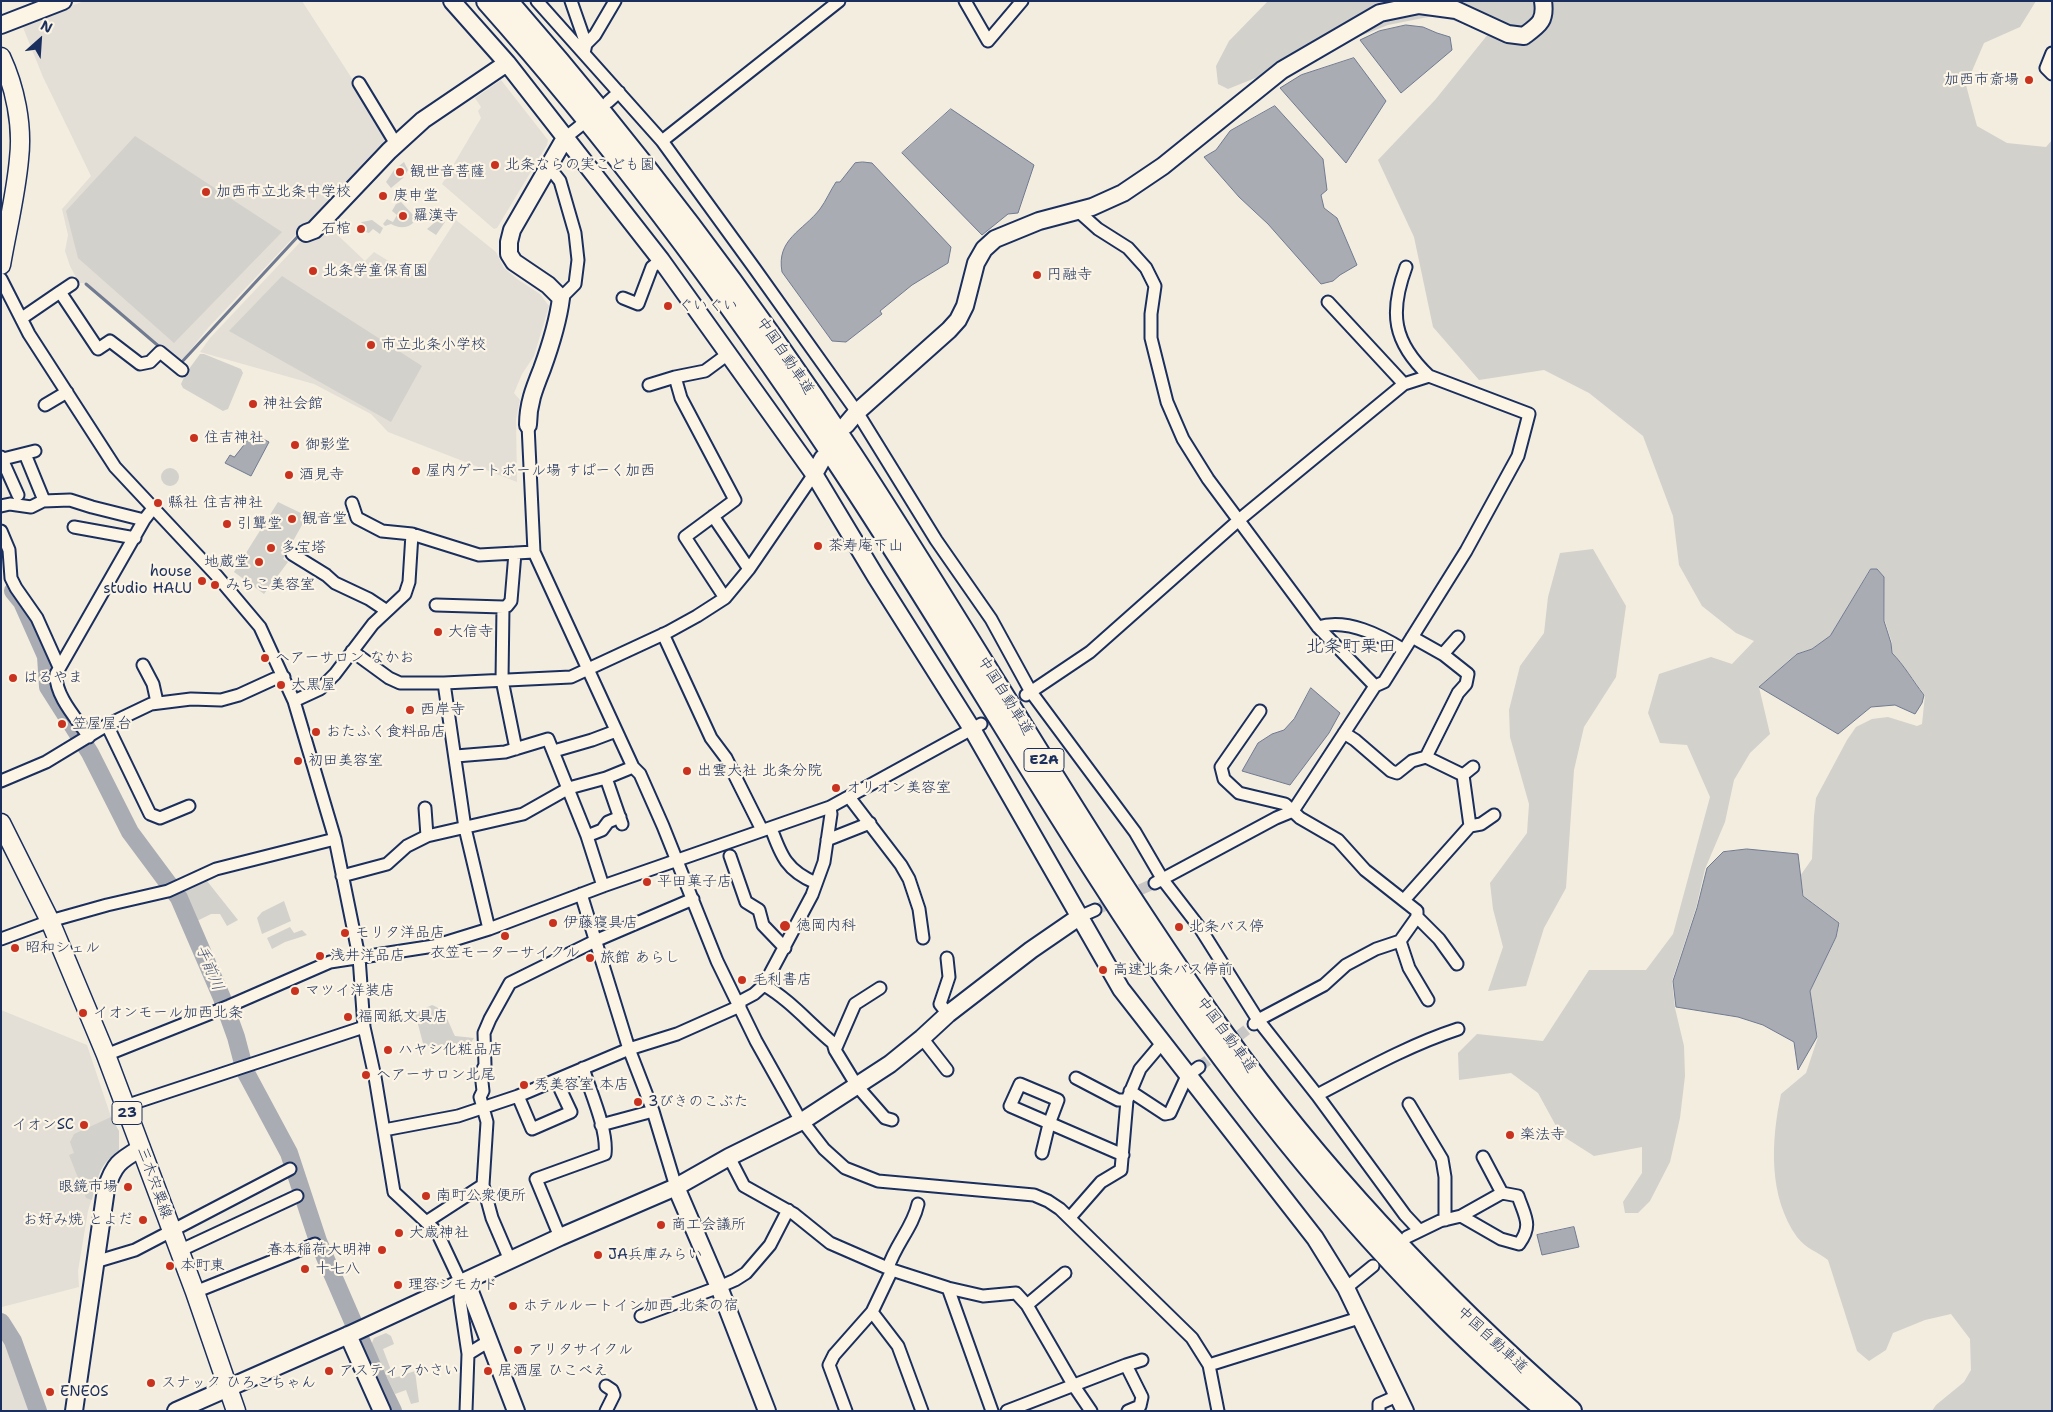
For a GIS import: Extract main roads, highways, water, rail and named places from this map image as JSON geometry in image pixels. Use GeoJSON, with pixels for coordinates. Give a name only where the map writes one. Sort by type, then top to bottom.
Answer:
{"type":"FeatureCollection","features":[{"type":"Feature","properties":{"kind":"highway","name":"中国自動車道"},"geometry":{"type":"LineString","coordinates":[[496,3],[665,191],[757,315],[827,418],[958,619],[1117,876],[1223,1033],[1327,1166],[1390,1237],[1448,1298],[1514,1361],[1571,1411]]}},
{"type":"Feature","properties":{"kind":"highway","name":"中国自動車道"},"geometry":{"type":"LineString","coordinates":[[560,73],[745,327],[832,453],[1103,884],[1212,1043],[1316,1176],[1379,1248],[1437,1310],[1547,1411]]}},
{"type":"Feature","properties":{"kind":"main road"},"geometry":{"type":"LineString","coordinates":[[1,57],[16,109],[20,150],[1,264]]}},
{"type":"Feature","properties":{"kind":"main road","name":"三木宍粟線"},"geometry":{"type":"LineString","coordinates":[[1,823],[50,921],[106,1054],[195,1292],[236,1411]]}},
{"type":"Feature","properties":{"kind":"waterway"},"geometry":{"type":"LineString","coordinates":[[348,183],[390,138]]}},
{"type":"Feature","properties":{"kind":"waterway"},"geometry":{"type":"LineString","coordinates":[[180,364],[301,233]]}},
{"type":"Feature","properties":{"kind":"waterway"},"geometry":{"type":"LineString","coordinates":[[86,284],[162,349]]}},
{"type":"Feature","properties":{"kind":"waterway","name":"手前川"},"geometry":{"type":"LineString","coordinates":[[13,591],[22,602],[46,656],[48,687],[90,753],[130,832],[179,898],[222,998],[236,1037],[245,1071],[289,1153],[318,1241],[393,1411]]}},
{"type":"Feature","properties":{"kind":"waterway"},"geometry":{"type":"LineString","coordinates":[[1,1322],[13,1341],[38,1411]]}},
{"type":"Feature","properties":{"kind":"tunnel"},"geometry":{"type":"LineString","coordinates":[[981,724],[1026,695]]}},
{"type":"Feature","properties":{"kind":"tunnel"},"geometry":{"type":"LineString","coordinates":[[1095,910],[1155,883]]}},
{"type":"Feature","properties":{"kind":"tunnel"},"geometry":{"type":"LineString","coordinates":[[1199,1067],[1254,1024]]}},
{"type":"Feature","properties":{"kind":"place","name":"加西市斎場"},"geometry":{"type":"Point","coordinates":[2029,80]}},
{"type":"Feature","properties":{"kind":"place","name":"北条ならの実こども園"},"geometry":{"type":"Point","coordinates":[495,165]}},
{"type":"Feature","properties":{"kind":"place","name":"観世音菩薩"},"geometry":{"type":"Point","coordinates":[400,172]}},
{"type":"Feature","properties":{"kind":"place","name":"加西市立北条中学校"},"geometry":{"type":"Point","coordinates":[206,192]}},
{"type":"Feature","properties":{"kind":"place","name":"庚申堂"},"geometry":{"type":"Point","coordinates":[383,196]}},
{"type":"Feature","properties":{"kind":"place","name":"羅漢寺"},"geometry":{"type":"Point","coordinates":[403,216]}},
{"type":"Feature","properties":{"kind":"place","name":"石棺"},"geometry":{"type":"Point","coordinates":[361,229]}},
{"type":"Feature","properties":{"kind":"place","name":"北条学童保育園"},"geometry":{"type":"Point","coordinates":[313,271]}},
{"type":"Feature","properties":{"kind":"place","name":"円融寺"},"geometry":{"type":"Point","coordinates":[1037,275]}},
{"type":"Feature","properties":{"kind":"place","name":"ぐいぐい"},"geometry":{"type":"Point","coordinates":[668,306]}},
{"type":"Feature","properties":{"kind":"place","name":"市立北条小学校"},"geometry":{"type":"Point","coordinates":[371,345]}},
{"type":"Feature","properties":{"kind":"place","name":"神社会館"},"geometry":{"type":"Point","coordinates":[253,404]}},
{"type":"Feature","properties":{"kind":"place","name":"住吉神社"},"geometry":{"type":"Point","coordinates":[194,438]}},
{"type":"Feature","properties":{"kind":"place","name":"御影堂"},"geometry":{"type":"Point","coordinates":[295,445]}},
{"type":"Feature","properties":{"kind":"place","name":"屋内ゲートボール場 すぱーく加西"},"geometry":{"type":"Point","coordinates":[416,471]}},
{"type":"Feature","properties":{"kind":"place","name":"酒見寺"},"geometry":{"type":"Point","coordinates":[289,475]}},
{"type":"Feature","properties":{"kind":"place","name":"縣社 住吉神社"},"geometry":{"type":"Point","coordinates":[158,503]}},
{"type":"Feature","properties":{"kind":"place","name":"観音堂"},"geometry":{"type":"Point","coordinates":[292,519]}},
{"type":"Feature","properties":{"kind":"place","name":"引聾堂"},"geometry":{"type":"Point","coordinates":[227,524]}},
{"type":"Feature","properties":{"kind":"place","name":"茶寿庵下山"},"geometry":{"type":"Point","coordinates":[818,546]}},
{"type":"Feature","properties":{"kind":"place","name":"多宝塔"},"geometry":{"type":"Point","coordinates":[271,548]}},
{"type":"Feature","properties":{"kind":"place","name":"地蔵堂"},"geometry":{"type":"Point","coordinates":[259,562]}},
{"type":"Feature","properties":{"kind":"place","name":"house studio HALU"},"geometry":{"type":"Point","coordinates":[202,581]}},
{"type":"Feature","properties":{"kind":"place","name":"みちこ美容室"},"geometry":{"type":"Point","coordinates":[215,585]}},
{"type":"Feature","properties":{"kind":"place","name":"大信寺"},"geometry":{"type":"Point","coordinates":[438,632]}},
{"type":"Feature","properties":{"kind":"place","name":"ヘアーサロン なかお"},"geometry":{"type":"Point","coordinates":[265,658]}},
{"type":"Feature","properties":{"kind":"place","name":"はるやま"},"geometry":{"type":"Point","coordinates":[13,678]}},
{"type":"Feature","properties":{"kind":"place","name":"大黒屋"},"geometry":{"type":"Point","coordinates":[281,685]}},
{"type":"Feature","properties":{"kind":"place","name":"西岸寺"},"geometry":{"type":"Point","coordinates":[410,710]}},
{"type":"Feature","properties":{"kind":"place","name":"笠屋屋台"},"geometry":{"type":"Point","coordinates":[62,724]}},
{"type":"Feature","properties":{"kind":"place","name":"おたふく食料品店"},"geometry":{"type":"Point","coordinates":[316,732]}},
{"type":"Feature","properties":{"kind":"place","name":"初田美容室"},"geometry":{"type":"Point","coordinates":[298,761]}},
{"type":"Feature","properties":{"kind":"place","name":"出雲大社 北条分院"},"geometry":{"type":"Point","coordinates":[687,771]}},
{"type":"Feature","properties":{"kind":"place","name":"オリオン美容室"},"geometry":{"type":"Point","coordinates":[836,788]}},
{"type":"Feature","properties":{"kind":"place","name":"平田菓子店"},"geometry":{"type":"Point","coordinates":[647,882]}},
{"type":"Feature","properties":{"kind":"place","name":"伊藤寝具店"},"geometry":{"type":"Point","coordinates":[553,923]}},
{"type":"Feature","properties":{"kind":"place","name":"徳岡内科"},"geometry":{"type":"Point","coordinates":[785,926]}},
{"type":"Feature","properties":{"kind":"place","name":"北条バス停"},"geometry":{"type":"Point","coordinates":[1179,927]}},
{"type":"Feature","properties":{"kind":"place","name":"モリタ洋品店"},"geometry":{"type":"Point","coordinates":[345,933]}},
{"type":"Feature","properties":{"kind":"place","name":"衣笠モーターサイクル"},"geometry":{"type":"Point","coordinates":[505,936]}},
{"type":"Feature","properties":{"kind":"place","name":"昭和シェル"},"geometry":{"type":"Point","coordinates":[15,948]}},
{"type":"Feature","properties":{"kind":"place","name":"浅井洋品店"},"geometry":{"type":"Point","coordinates":[320,956]}},
{"type":"Feature","properties":{"kind":"place","name":"旅館 あらし"},"geometry":{"type":"Point","coordinates":[590,958]}},
{"type":"Feature","properties":{"kind":"place","name":"高速北条バス停前"},"geometry":{"type":"Point","coordinates":[1103,970]}},
{"type":"Feature","properties":{"kind":"place","name":"毛利書店"},"geometry":{"type":"Point","coordinates":[742,980]}},
{"type":"Feature","properties":{"kind":"place","name":"マツイ洋装店"},"geometry":{"type":"Point","coordinates":[295,991]}},
{"type":"Feature","properties":{"kind":"place","name":"イオンモール加西北条"},"geometry":{"type":"Point","coordinates":[83,1013]}},
{"type":"Feature","properties":{"kind":"place","name":"福岡紙文具店"},"geometry":{"type":"Point","coordinates":[348,1017]}},
{"type":"Feature","properties":{"kind":"place","name":"ハヤシ化粧品店"},"geometry":{"type":"Point","coordinates":[388,1050]}},
{"type":"Feature","properties":{"kind":"place","name":"ヘアーサロン北尾"},"geometry":{"type":"Point","coordinates":[366,1075]}},
{"type":"Feature","properties":{"kind":"place","name":"秀美容室 本店"},"geometry":{"type":"Point","coordinates":[524,1085]}},
{"type":"Feature","properties":{"kind":"place","name":"3びきのこぶた"},"geometry":{"type":"Point","coordinates":[638,1102]}},
{"type":"Feature","properties":{"kind":"place","name":"イオンSC"},"geometry":{"type":"Point","coordinates":[84,1125]}},
{"type":"Feature","properties":{"kind":"place","name":"楽法寺"},"geometry":{"type":"Point","coordinates":[1510,1135]}},
{"type":"Feature","properties":{"kind":"place","name":"眼鏡市場"},"geometry":{"type":"Point","coordinates":[128,1187]}},
{"type":"Feature","properties":{"kind":"place","name":"南町公衆便所"},"geometry":{"type":"Point","coordinates":[426,1196]}},
{"type":"Feature","properties":{"kind":"place","name":"お好み焼 とよだ"},"geometry":{"type":"Point","coordinates":[143,1220]}},
{"type":"Feature","properties":{"kind":"place","name":"商工会議所"},"geometry":{"type":"Point","coordinates":[661,1225]}},
{"type":"Feature","properties":{"kind":"place","name":"大歳神社"},"geometry":{"type":"Point","coordinates":[399,1233]}},
{"type":"Feature","properties":{"kind":"place","name":"春本稲荷大明神"},"geometry":{"type":"Point","coordinates":[382,1250]}},
{"type":"Feature","properties":{"kind":"place","name":"JA兵庫みらい"},"geometry":{"type":"Point","coordinates":[598,1255]}},
{"type":"Feature","properties":{"kind":"place","name":"本町東"},"geometry":{"type":"Point","coordinates":[170,1266]}},
{"type":"Feature","properties":{"kind":"place","name":"十七八"},"geometry":{"type":"Point","coordinates":[305,1269]}},
{"type":"Feature","properties":{"kind":"place","name":"理容シモカド"},"geometry":{"type":"Point","coordinates":[398,1285]}},
{"type":"Feature","properties":{"kind":"place","name":"ホテルルートイン加西 北条の宿"},"geometry":{"type":"Point","coordinates":[513,1306]}},
{"type":"Feature","properties":{"kind":"place","name":"アリタサイクル"},"geometry":{"type":"Point","coordinates":[518,1350]}},
{"type":"Feature","properties":{"kind":"place","name":"アスティアかさい"},"geometry":{"type":"Point","coordinates":[329,1371]}},
{"type":"Feature","properties":{"kind":"place","name":"居酒屋 ひこべえ"},"geometry":{"type":"Point","coordinates":[488,1371]}},
{"type":"Feature","properties":{"kind":"place","name":"スナック ひろこちゃん"},"geometry":{"type":"Point","coordinates":[151,1383]}},
{"type":"Feature","properties":{"kind":"place","name":"ENEOS"},"geometry":{"type":"Point","coordinates":[50,1392]}},
{"type":"Feature","properties":{"kind":"district","name":"北条町栗田"},"geometry":{"type":"Point","coordinates":[1351,647]}}]}
